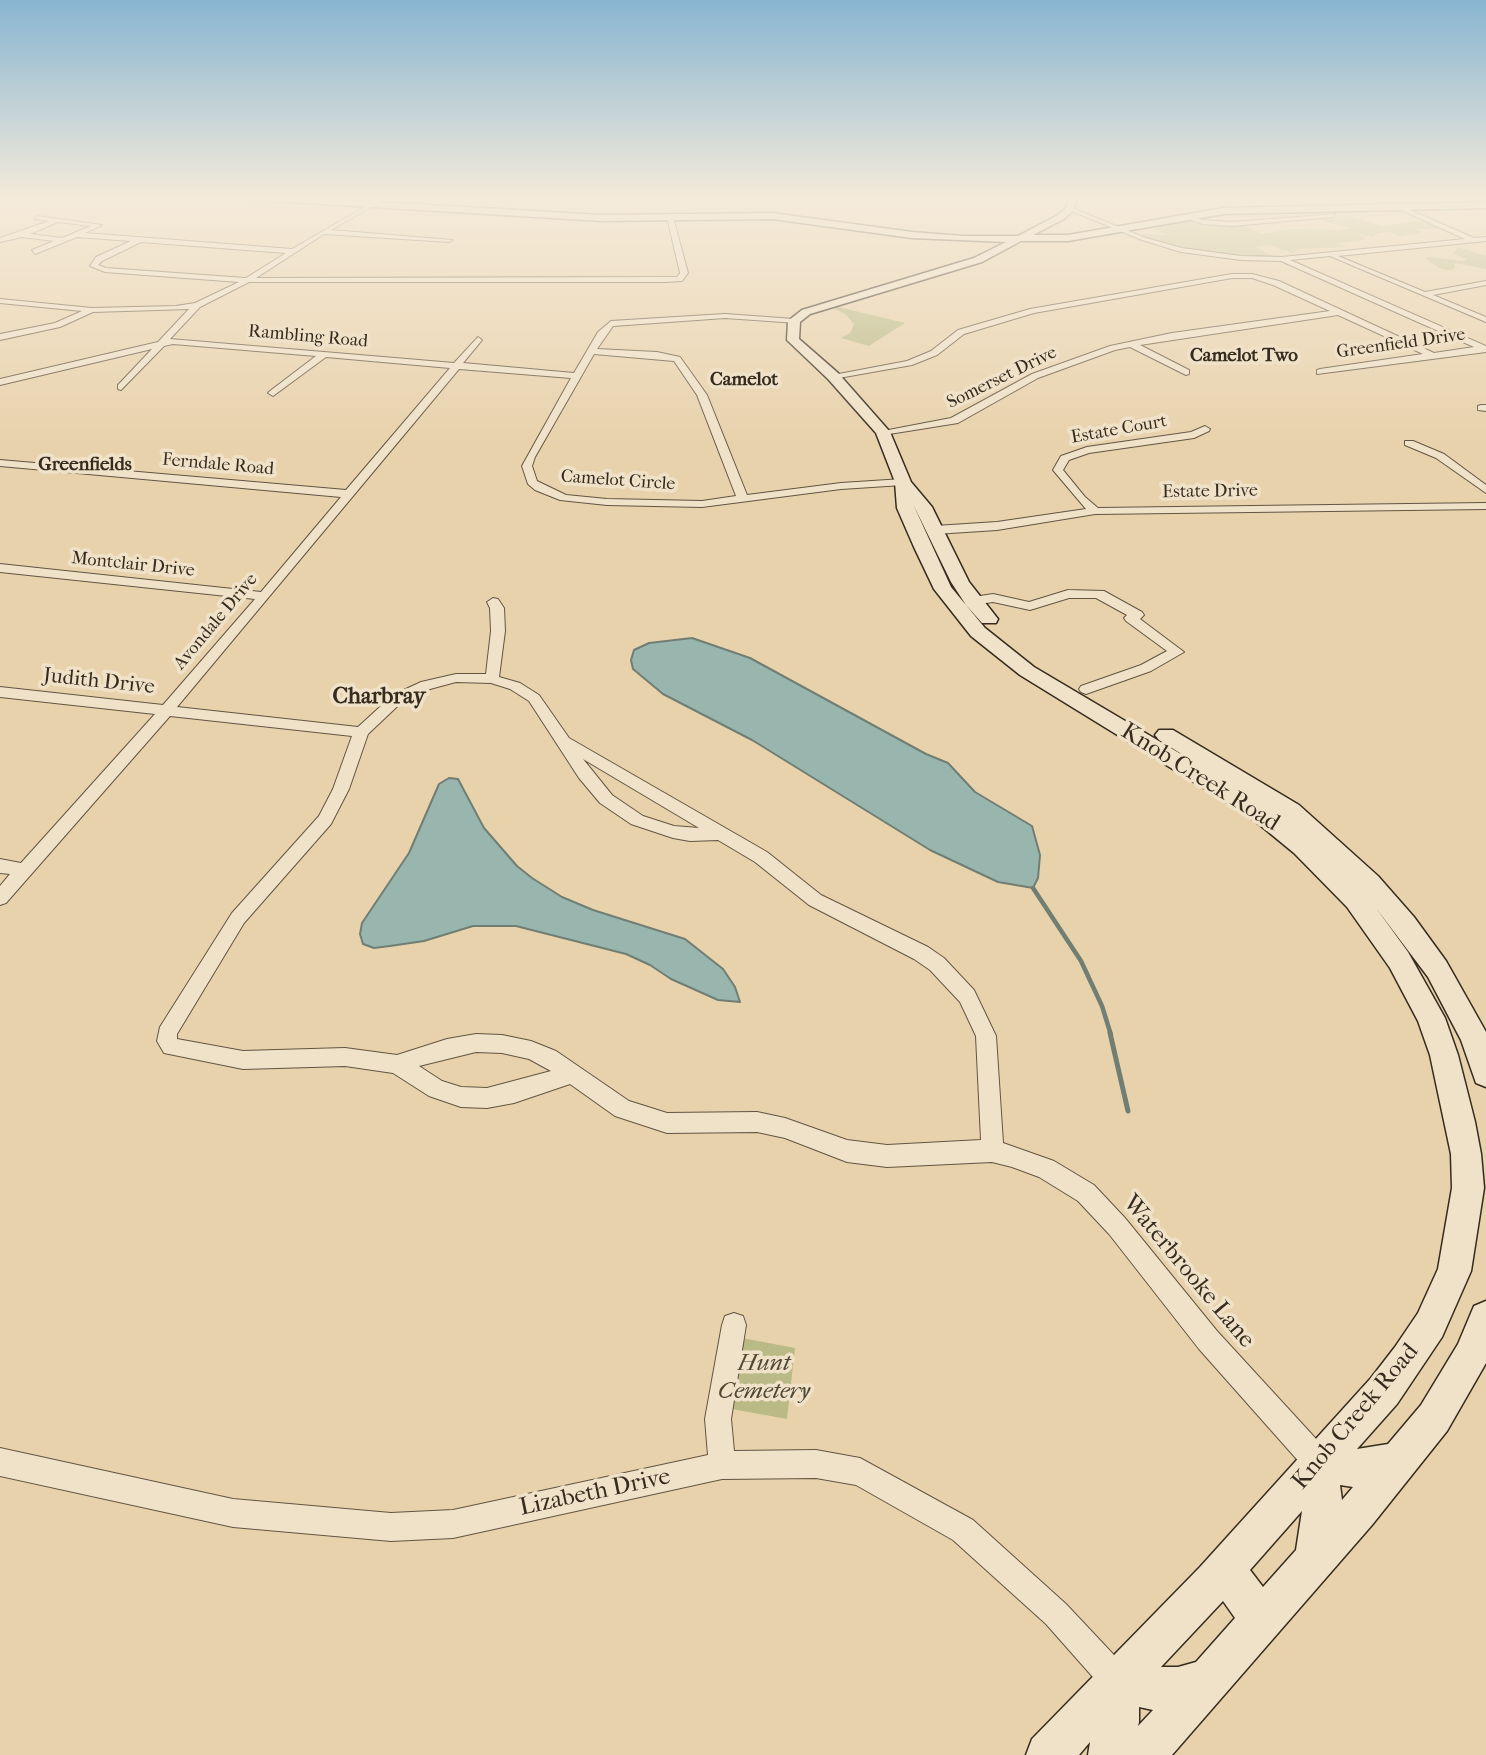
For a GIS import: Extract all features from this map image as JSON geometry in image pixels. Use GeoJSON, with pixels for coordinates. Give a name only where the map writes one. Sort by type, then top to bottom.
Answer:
{"type":"FeatureCollection","features":[{"type":"Feature","properties":{"kind":"main road"},"geometry":{"type":"LineString","coordinates":[[794,321],[823,305],[916,279]]}},
{"type":"Feature","properties":{"kind":"main road","name":"Knob Creek Road"},"geometry":{"type":"LineString","coordinates":[[794,321],[793,340],[833,376],[883,432],[904,495],[962,603],[999,650],[1036,677],[1079,694],[1175,750],[1291,811],[1348,862],[1405,924],[1437,969],[1469,1026],[1485,1066]]}},
{"type":"Feature","properties":{"kind":"main road","name":"Knob Creek Road"},"geometry":{"type":"LineString","coordinates":[[1048,1755],[1224,1569],[1384,1391],[1408,1360],[1430,1325],[1454,1271],[1468,1188],[1466,1154],[1444,1055],[1431,1018],[1415,986],[1356,900],[1283,830],[1175,750]]}},
{"type":"Feature","properties":{"kind":"main road"},"geometry":{"type":"LineString","coordinates":[[1283,830],[1322,853],[1348,862],[1345,871],[1356,900]]}},
{"type":"Feature","properties":{"kind":"main road"},"geometry":{"type":"LineString","coordinates":[[1444,1055],[1485,1066]]}},
{"type":"Feature","properties":{"kind":"main road"},"geometry":{"type":"LineString","coordinates":[[1142,1755],[1315,1560],[1434,1418],[1471,1356],[1486,1318]]}},
{"type":"Feature","properties":{"kind":"main road"},"geometry":{"type":"LineString","coordinates":[[1315,1560],[1323,1504],[1320,1463],[1356,1468],[1398,1462]]}},
{"type":"Feature","properties":{"kind":"main road"},"geometry":{"type":"LineString","coordinates":[[1224,1569],[1262,1620]]}},
{"type":"Feature","properties":{"kind":"main road"},"geometry":{"type":"LineString","coordinates":[[1110,1755],[1116,1721],[1118,1682],[1157,1689],[1178,1689],[1210,1679]]}},
{"type":"Feature","properties":{"kind":"street"},"geometry":{"type":"LineString","coordinates":[[231,279],[625,281],[679,279]]}},
{"type":"Feature","properties":{"kind":"street"},"geometry":{"type":"LineString","coordinates":[[833,376],[909,363],[934,353],[961,332],[1033,311],[1216,279]]}},
{"type":"Feature","properties":{"kind":"street"},"geometry":{"type":"LineString","coordinates":[[1264,279],[1276,282],[1432,355]]}},
{"type":"Feature","properties":{"kind":"street"},"geometry":{"type":"LineString","coordinates":[[1327,279],[1485,348]]}},
{"type":"Feature","properties":{"kind":"street"},"geometry":{"type":"LineString","coordinates":[[1389,279],[1486,320]]}},
{"type":"Feature","properties":{"kind":"street"},"geometry":{"type":"LineString","coordinates":[[0,301],[92,310],[176,308],[197,305],[228,292],[247,280]]}},
{"type":"Feature","properties":{"kind":"street"},"geometry":{"type":"LineString","coordinates":[[1424,294],[1486,283]]}},
{"type":"Feature","properties":{"kind":"street"},"geometry":{"type":"LineString","coordinates":[[121,387],[197,305]]}},
{"type":"Feature","properties":{"kind":"street"},"geometry":{"type":"LineString","coordinates":[[0,337],[57,325],[92,310]]}},
{"type":"Feature","properties":{"kind":"street","name":"Somerset Drive"},"geometry":{"type":"LineString","coordinates":[[883,432],[954,421],[1060,365],[1131,344],[1341,312]]}},
{"type":"Feature","properties":{"kind":"street","name":"Camelot Circle"},"geometry":{"type":"LineString","coordinates":[[794,321],[725,316],[618,322],[605,329],[530,457],[528,475],[539,488],[564,498],[607,502],[702,504],[841,486],[904,495]]}},
{"type":"Feature","properties":{"kind":"street","name":"Avondale Drive"},"geometry":{"type":"LineString","coordinates":[[0,898],[209,662],[478,340]]}},
{"type":"Feature","properties":{"kind":"street","name":"Rambling Road"},"geometry":{"type":"LineString","coordinates":[[0,383],[173,341],[576,376]]}},
{"type":"Feature","properties":{"kind":"street"},"geometry":{"type":"LineString","coordinates":[[1131,344],[1186,372]]}},
{"type":"Feature","properties":{"kind":"street","name":"Greenfield Drive"},"geometry":{"type":"LineString","coordinates":[[1320,372],[1485,348]]}},
{"type":"Feature","properties":{"kind":"street"},"geometry":{"type":"LineString","coordinates":[[592,351],[657,355],[677,359],[702,395],[743,500]]}},
{"type":"Feature","properties":{"kind":"street"},"geometry":{"type":"LineString","coordinates":[[273,393],[324,354]]}},
{"type":"Feature","properties":{"kind":"street","name":"Estate Court"},"geometry":{"type":"LineString","coordinates":[[1094,511],[1080,499],[1058,470],[1065,458],[1087,450],[1194,435],[1205,429]]}},
{"type":"Feature","properties":{"kind":"street"},"geometry":{"type":"LineString","coordinates":[[1409,443],[1440,456],[1486,490]]}},
{"type":"Feature","properties":{"kind":"street","name":"Ferndale Road"},"geometry":{"type":"LineString","coordinates":[[0,463],[349,494]]}},
{"type":"Feature","properties":{"kind":"street","name":"Estate Drive"},"geometry":{"type":"LineString","coordinates":[[929,539],[1094,511],[1486,506]]}},
{"type":"Feature","properties":{"kind":"street","name":"Montclair Drive"},"geometry":{"type":"LineString","coordinates":[[0,568],[263,596]]}},
{"type":"Feature","properties":{"kind":"street"},"geometry":{"type":"LineString","coordinates":[[962,603],[993,598],[1030,606],[1069,594],[1099,594],[1137,615],[1131,618],[1177,652],[1146,668],[1079,694]]}},
{"type":"Feature","properties":{"kind":"street"},"geometry":{"type":"LineString","coordinates":[[492,679],[498,631],[497,608],[493,602]]}},
{"type":"Feature","properties":{"kind":"street","name":"Waterbrooke Lane"},"geometry":{"type":"LineString","coordinates":[[721,834],[690,835],[637,820],[606,799],[585,774],[534,698],[515,686],[492,679],[456,678],[426,685],[398,698],[360,732],[341,789],[325,820],[238,918],[171,1023],[167,1041],[171,1047],[181,1051],[243,1060],[345,1058],[397,1064],[447,1048],[502,1044],[531,1050],[550,1058],[570,1075],[623,1109],[667,1123],[757,1122],[785,1128],[847,1150],[887,1156],[992,1151],[1012,1156],[1046,1169],[1086,1193],[1117,1226],[1208,1340],[1320,1463]]}},
{"type":"Feature","properties":{"kind":"street","name":"Judith Drive"},"geometry":{"type":"LineString","coordinates":[[0,692],[360,732]]}},
{"type":"Feature","properties":{"kind":"street","name":"Waterbrooke Lane"},"geometry":{"type":"LineString","coordinates":[[562,739],[761,857],[815,900],[921,953],[937,964],[967,996],[986,1036],[992,1151]]}},
{"type":"Feature","properties":{"kind":"street"},"geometry":{"type":"LineString","coordinates":[[0,866],[25,870]]}},
{"type":"Feature","properties":{"kind":"street","name":"Waterbrooke Lane"},"geometry":{"type":"LineString","coordinates":[[397,1064],[436,1089],[461,1097],[487,1098],[514,1093],[570,1075]]}},
{"type":"Feature","properties":{"kind":"street"},"geometry":{"type":"LineString","coordinates":[[722,1465],[718,1419],[734,1325]]}},
{"type":"Feature","properties":{"kind":"street","name":"Lizabeth Drive"},"geometry":{"type":"LineString","coordinates":[[0,1462],[233,1513],[391,1527],[453,1524],[722,1465],[816,1464],[860,1472],[963,1530],[1056,1614],[1118,1682]]}},
{"type":"Feature","properties":{"kind":"green space"},"geometry":{"type":"Polygon","coordinates":[[[834,306],[905,323],[869,346],[841,338],[850,333],[854,324],[845,314],[833,308],[834,306]]]}},
{"type":"Feature","properties":{"kind":"green space","name":"Hunt Cemetery"},"geometry":{"type":"Polygon","coordinates":[[[742,1338],[795,1348],[787,1419],[732,1409],[742,1338]]]}},
{"type":"Feature","properties":{"kind":"water"},"geometry":{"type":"Polygon","coordinates":[[[692,638],[750,658],[926,754],[948,763],[975,792],[1032,826],[1040,855],[1038,878],[1033,888],[998,882],[930,850],[752,740],[663,694],[633,669],[631,660],[634,650],[649,643],[692,638]]]}},
{"type":"Feature","properties":{"kind":"water"},"geometry":{"type":"Polygon","coordinates":[[[449,778],[458,779],[484,828],[517,866],[532,878],[562,897],[593,910],[685,939],[723,969],[735,987],[740,1002],[718,1000],[671,979],[626,954],[516,926],[473,926],[424,941],[374,948],[363,944],[360,934],[362,923],[409,853],[439,784],[449,778]]]}},
{"type":"Feature","properties":{"kind":"waterway"},"geometry":{"type":"LineString","coordinates":[[1033,888],[1081,961],[1102,1006],[1111,1035]]}},
{"type":"Feature","properties":{"kind":"waterway"},"geometry":{"type":"LineString","coordinates":[[1110,1033],[1128,1111]]}},
{"type":"Feature","properties":{"kind":"district","name":"Camelot Two"},"geometry":{"type":"Point","coordinates":[1244,356]}},
{"type":"Feature","properties":{"kind":"district","name":"Camelot"},"geometry":{"type":"Point","coordinates":[744,380]}},
{"type":"Feature","properties":{"kind":"district","name":"Greenfields"},"geometry":{"type":"Point","coordinates":[85,465]}},
{"type":"Feature","properties":{"kind":"district","name":"Charbray"},"geometry":{"type":"Point","coordinates":[379,697]}}]}
